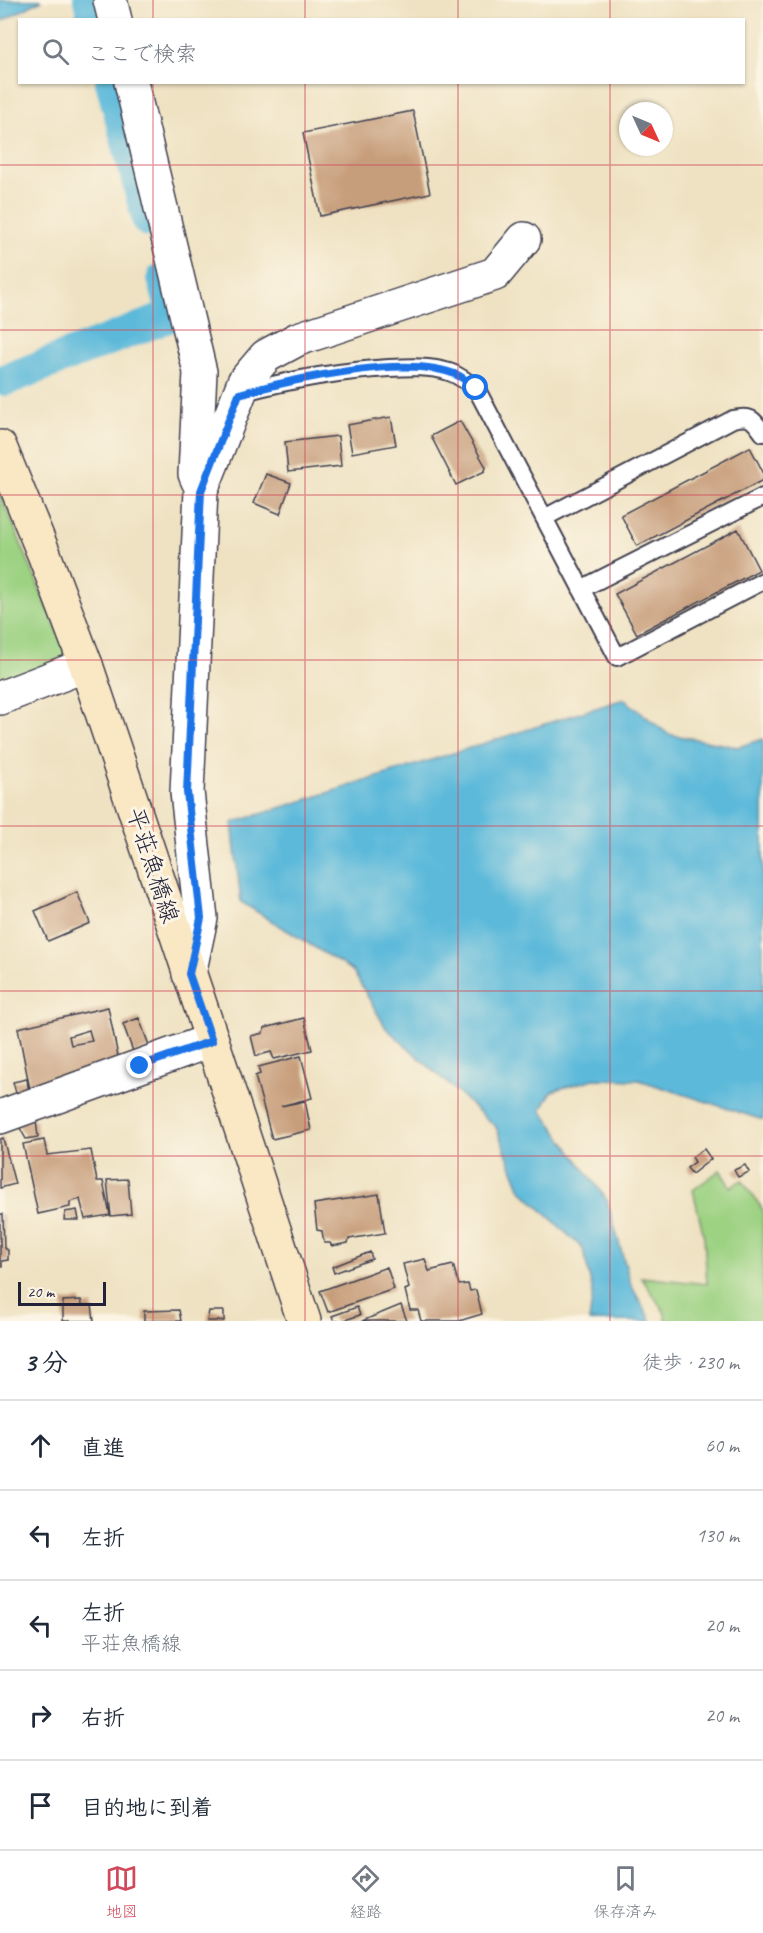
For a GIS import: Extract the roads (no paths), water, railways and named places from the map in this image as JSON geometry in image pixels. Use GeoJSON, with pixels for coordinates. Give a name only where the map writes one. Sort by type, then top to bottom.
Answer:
{"type":"FeatureCollection","features":[{"type":"Feature","properties":{"kind":"main road","name":"平荘魚橋線"},"geometry":{"type":"LineString","coordinates":[[0,447],[86,665],[304,1321]]}},
{"type":"Feature","properties":{"kind":"street"},"geometry":{"type":"LineString","coordinates":[[110,0],[114,18]]}},
{"type":"Feature","properties":{"kind":"street"},"geometry":{"type":"LineString","coordinates":[[131,84],[200,372],[195,474],[201,491]]}},
{"type":"Feature","properties":{"kind":"street"},"geometry":{"type":"LineString","coordinates":[[189,974],[201,918],[187,792],[201,491],[244,382],[266,356],[298,339],[495,274],[524,239]]}},
{"type":"Feature","properties":{"kind":"street"},"geometry":{"type":"LineString","coordinates":[[0,698],[86,665]]}},
{"type":"Feature","properties":{"kind":"street"},"geometry":{"type":"LineString","coordinates":[[0,1117],[212,1041]]}},
{"type":"Feature","properties":{"kind":"lane"},"geometry":{"type":"LineString","coordinates":[[239,394],[283,382],[359,370],[418,367],[446,371],[459,376],[476,388],[617,657],[763,581]]}},
{"type":"Feature","properties":{"kind":"lane"},"geometry":{"type":"LineString","coordinates":[[544,518],[733,420],[743,417],[753,419],[763,433]]}},
{"type":"Feature","properties":{"kind":"lane"},"geometry":{"type":"LineString","coordinates":[[581,589],[763,497]]}},
{"type":"Feature","properties":{"kind":"water"},"geometry":{"type":"Polygon","coordinates":[[[0,0],[42,0],[0,22],[0,0]]]}},
{"type":"Feature","properties":{"kind":"water"},"geometry":{"type":"Polygon","coordinates":[[[624,699],[668,734],[738,747],[763,739],[763,1120],[639,1080],[594,1079],[552,1091],[541,1110],[607,1200],[631,1285],[651,1321],[589,1321],[593,1293],[583,1249],[521,1190],[496,1127],[386,1028],[353,971],[241,902],[232,823],[624,699]]]}},
{"type":"Feature","properties":{"kind":"waterway"},"geometry":{"type":"LineString","coordinates":[[89,0],[94,18]]}},
{"type":"Feature","properties":{"kind":"waterway"},"geometry":{"type":"LineString","coordinates":[[112,84],[148,221]]}},
{"type":"Feature","properties":{"kind":"waterway"},"geometry":{"type":"LineString","coordinates":[[5,380],[173,315],[163,278]]}}]}
